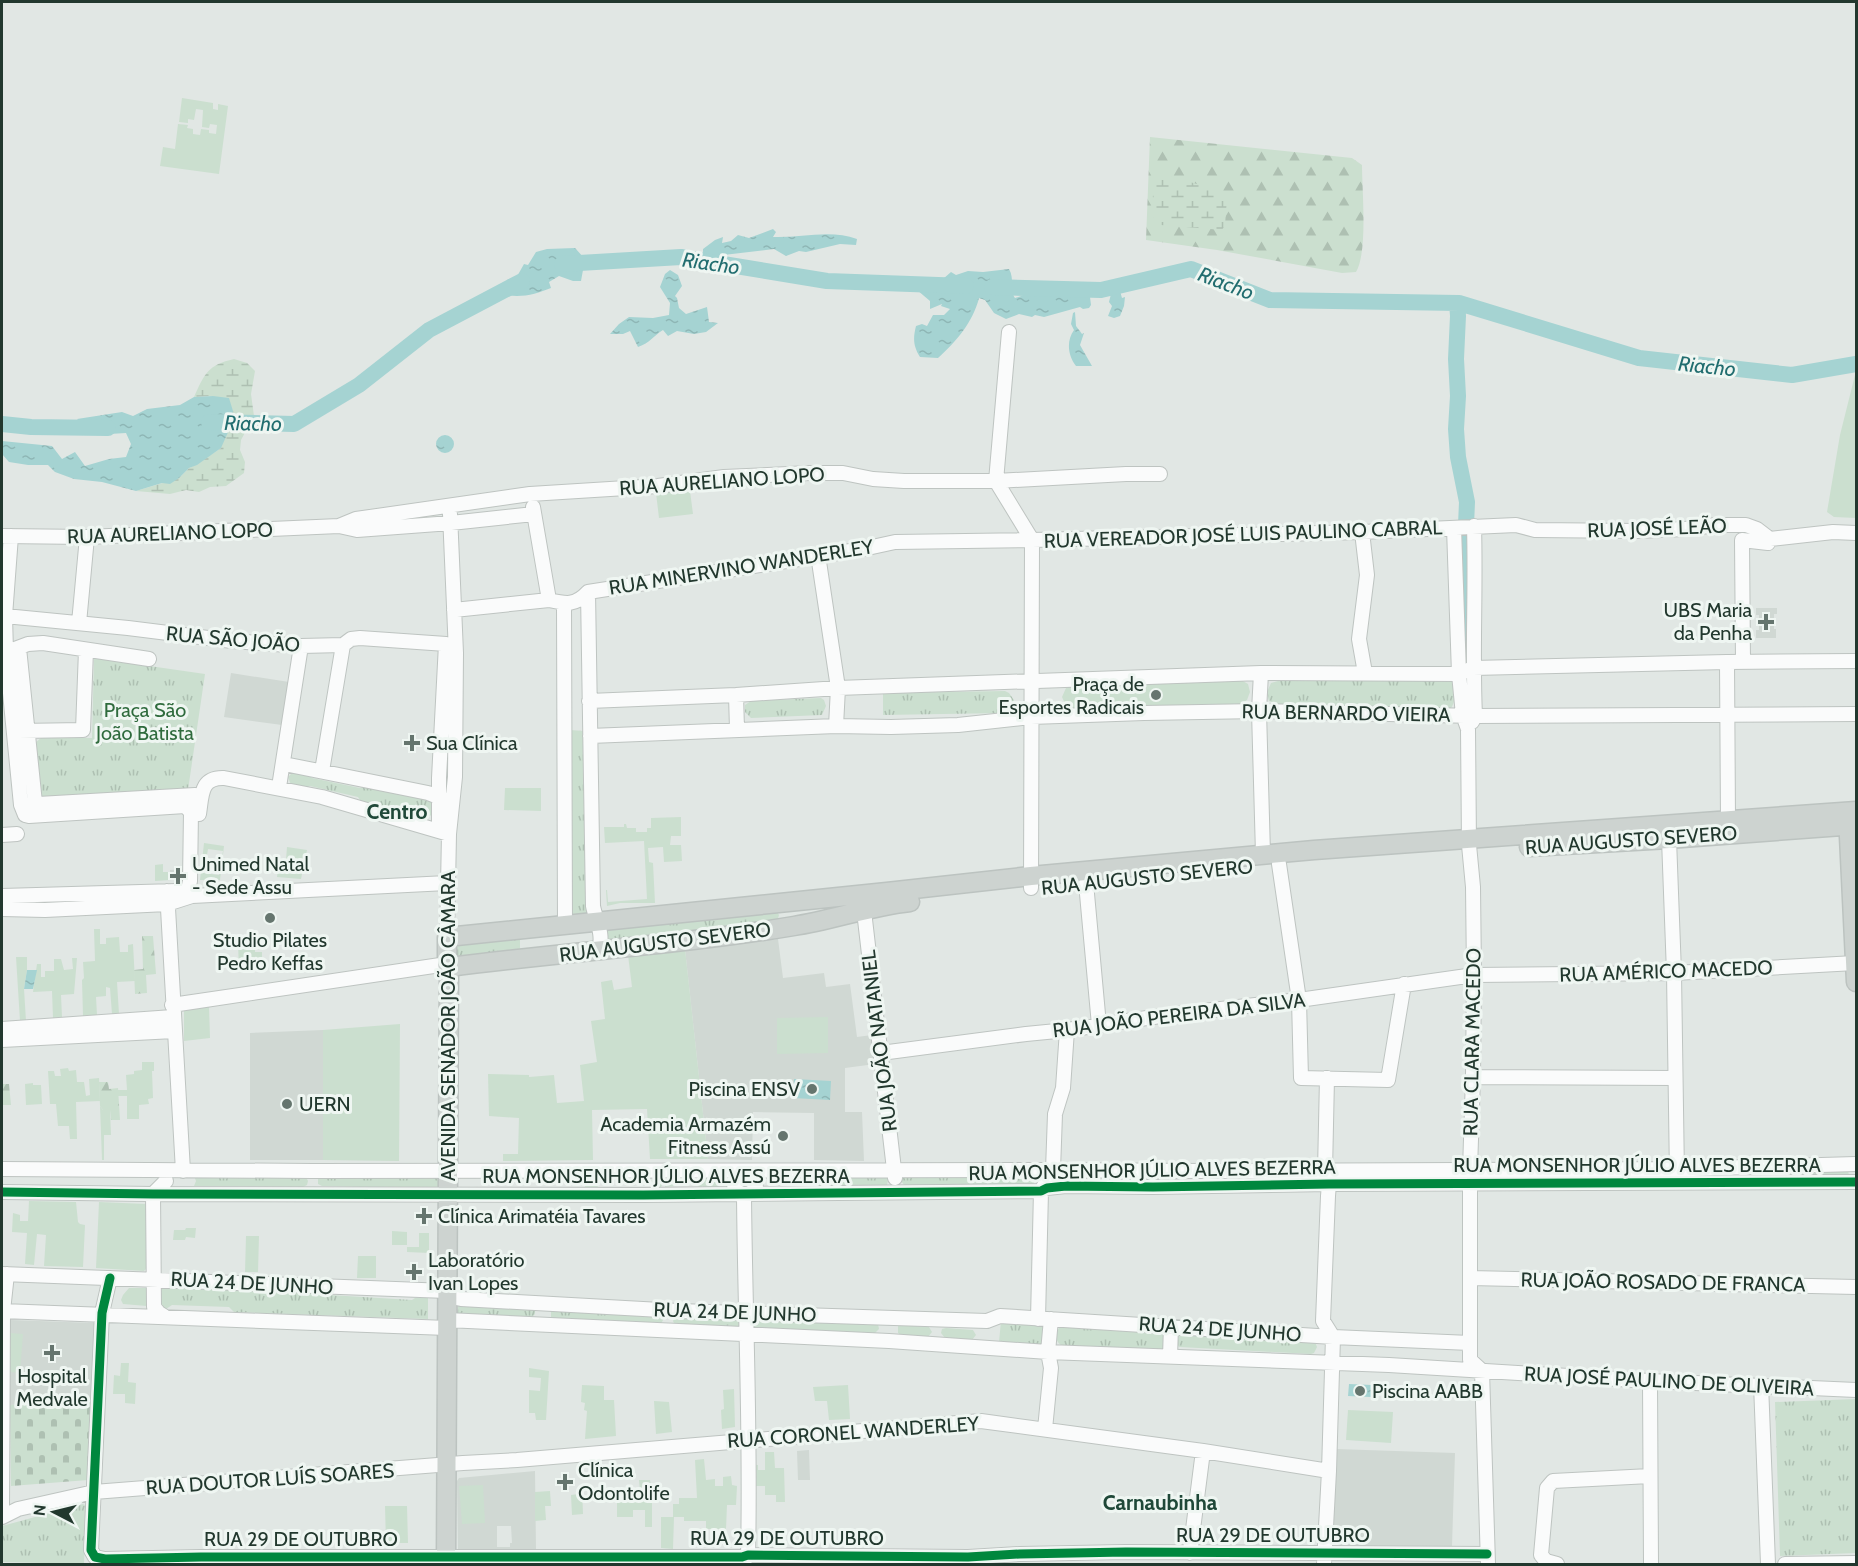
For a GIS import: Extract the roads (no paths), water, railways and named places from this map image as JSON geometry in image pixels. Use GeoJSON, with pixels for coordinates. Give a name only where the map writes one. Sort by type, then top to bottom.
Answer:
{"type":"FeatureCollection","features":[{"type":"Feature","properties":{"kind":"main road","name":"RUA AUGUSTO SEVERO"},"geometry":{"type":"LineString","coordinates":[[448,965],[599,950],[787,927],[890,904],[1031,882],[1263,854],[1315,855],[1470,844],[1728,820],[1852,818]]}},
{"type":"Feature","properties":{"kind":"main road","name":"RUA AUGUSTO SEVERO"},"geometry":{"type":"LineString","coordinates":[[1470,844],[1669,839],[1852,818]]}},
{"type":"Feature","properties":{"kind":"main road"},"geometry":{"type":"LineString","coordinates":[[1852,818],[1857,982]]}},
{"type":"Feature","properties":{"kind":"main road","name":"RUA AUGUSTO SEVERO"},"geometry":{"type":"LineString","coordinates":[[447,938],[784,902],[1031,882],[1086,883],[1279,864],[1315,855]]}},
{"type":"Feature","properties":{"kind":"main road"},"geometry":{"type":"LineString","coordinates":[[784,902],[781,913],[787,927]]}},
{"type":"Feature","properties":{"kind":"main road","name":"AVENIDA SENADOR JOÃO CÂMARA"},"geometry":{"type":"LineString","coordinates":[[446,1561],[447,938]]}},
{"type":"Feature","properties":{"kind":"street"},"geometry":{"type":"LineString","coordinates":[[1009,332],[996,481],[1032,540],[1031,882]]}},
{"type":"Feature","properties":{"kind":"street","name":"RUA AURELIANO LOPO"},"geometry":{"type":"LineString","coordinates":[[339,526],[356,519],[530,494],[658,486],[724,477],[843,473],[873,479],[904,481],[996,481]]}},
{"type":"Feature","properties":{"kind":"street"},"geometry":{"type":"LineString","coordinates":[[996,481],[1160,474]]}},
{"type":"Feature","properties":{"kind":"street"},"geometry":{"type":"LineString","coordinates":[[530,494],[549,600]]}},
{"type":"Feature","properties":{"kind":"street"},"geometry":{"type":"LineString","coordinates":[[449,506],[451,524]]}},
{"type":"Feature","properties":{"kind":"street","name":"RUA AURELIANO LOPO"},"geometry":{"type":"LineString","coordinates":[[6,536],[87,537],[339,526],[357,530],[451,524],[534,514]]}},
{"type":"Feature","properties":{"kind":"street","name":"AVENIDA SENADOR JOÃO CÂMARA"},"geometry":{"type":"LineString","coordinates":[[447,938],[444,832],[454,610],[451,524]]}},
{"type":"Feature","properties":{"kind":"street","name":"RUA JOSÉ LEÃO"},"geometry":{"type":"LineString","coordinates":[[1454,528],[1516,525],[1535,530],[1638,531],[1746,525],[1757,529],[1770,539]]}},
{"type":"Feature","properties":{"kind":"street","name":"RUA CLARA MACEDO"},"geometry":{"type":"LineString","coordinates":[[1474,526],[1473,668],[1468,729],[1475,975],[1470,1177],[1470,1360],[1482,1371],[1488,1559]]}},
{"type":"Feature","properties":{"kind":"street","name":"RUA VEREADOR JOSÉ LUIS PAULINO CABRAL"},"geometry":{"type":"LineString","coordinates":[[1032,540],[1454,528]]}},
{"type":"Feature","properties":{"kind":"street","name":"RUA CLARA MACEDO"},"geometry":{"type":"LineString","coordinates":[[1454,528],[1459,674],[1469,716]]}},
{"type":"Feature","properties":{"kind":"street"},"geometry":{"type":"LineString","coordinates":[[1362,532],[1367,575],[1359,639],[1365,673]]}},
{"type":"Feature","properties":{"kind":"street"},"geometry":{"type":"LineString","coordinates":[[1743,662],[1742,540],[1768,543],[1770,539],[1833,532],[1857,533]]}},
{"type":"Feature","properties":{"kind":"street"},"geometry":{"type":"LineString","coordinates":[[6,536],[5,616],[12,650],[28,804]]}},
{"type":"Feature","properties":{"kind":"street"},"geometry":{"type":"LineString","coordinates":[[79,623],[87,537]]}},
{"type":"Feature","properties":{"kind":"street","name":"RUA MINERVINO WANDERLEY"},"geometry":{"type":"LineString","coordinates":[[564,604],[579,601],[588,592],[895,542],[1032,540]]}},
{"type":"Feature","properties":{"kind":"street"},"geometry":{"type":"LineString","coordinates":[[818,555],[838,688],[836,726]]}},
{"type":"Feature","properties":{"kind":"street"},"geometry":{"type":"LineString","coordinates":[[588,592],[593,906],[596,923],[601,932],[599,950]]}},
{"type":"Feature","properties":{"kind":"street"},"geometry":{"type":"LineString","coordinates":[[454,610],[549,600],[564,604],[565,926]]}},
{"type":"Feature","properties":{"kind":"street","name":"RUA SÃO JOÃO"},"geometry":{"type":"LineString","coordinates":[[5,616],[231,641],[301,646],[343,645],[351,639],[360,638],[451,648]]}},
{"type":"Feature","properties":{"kind":"street"},"geometry":{"type":"LineString","coordinates":[[12,650],[28,644],[43,643],[148,658]]}},
{"type":"Feature","properties":{"kind":"street"},"geometry":{"type":"LineString","coordinates":[[322,771],[343,645]]}},
{"type":"Feature","properties":{"kind":"street"},"geometry":{"type":"LineString","coordinates":[[279,787],[301,646]]}},
{"type":"Feature","properties":{"kind":"street"},"geometry":{"type":"LineString","coordinates":[[21,731],[83,730],[86,650]]}},
{"type":"Feature","properties":{"kind":"street","name":"RUA BERNARDO VIEIRA"},"geometry":{"type":"LineString","coordinates":[[565,694],[577,699],[587,696],[736,696],[838,688],[1261,673],[1459,674],[1473,668],[1857,661]]}},
{"type":"Feature","properties":{"kind":"street"},"geometry":{"type":"LineString","coordinates":[[1727,662],[1728,820]]}},
{"type":"Feature","properties":{"kind":"street"},"geometry":{"type":"LineString","coordinates":[[1261,673],[1259,711],[1263,854]]}},
{"type":"Feature","properties":{"kind":"street"},"geometry":{"type":"LineString","coordinates":[[736,696],[737,729]]}},
{"type":"Feature","properties":{"kind":"street","name":"RUA BERNARDO VIEIRA"},"geometry":{"type":"LineString","coordinates":[[564,730],[576,722],[584,722],[590,731],[737,729],[958,724],[1031,717],[1259,711],[1469,716],[1857,714]]}},
{"type":"Feature","properties":{"kind":"street"},"geometry":{"type":"LineString","coordinates":[[284,764],[428,794],[446,806]]}},
{"type":"Feature","properties":{"kind":"street"},"geometry":{"type":"LineString","coordinates":[[180,1171],[172,1011],[177,896],[199,814],[202,790],[216,778],[279,787],[322,796],[444,832]]}},
{"type":"Feature","properties":{"kind":"street"},"geometry":{"type":"LineString","coordinates":[[28,804],[195,795],[199,814]]}},
{"type":"Feature","properties":{"kind":"street"},"geometry":{"type":"LineString","coordinates":[[2,909],[45,910],[177,896],[188,890],[191,812],[185,806],[48,814],[28,804]]}},
{"type":"Feature","properties":{"kind":"street"},"geometry":{"type":"LineString","coordinates":[[2,835],[17,834]]}},
{"type":"Feature","properties":{"kind":"street"},"geometry":{"type":"LineString","coordinates":[[1669,839],[1674,973],[1677,1176]]}},
{"type":"Feature","properties":{"kind":"street"},"geometry":{"type":"LineString","coordinates":[[1279,864],[1299,1000],[1301,1078],[1388,1080],[1404,984]]}},
{"type":"Feature","properties":{"kind":"street"},"geometry":{"type":"LineString","coordinates":[[2,896],[177,896],[447,883]]}},
{"type":"Feature","properties":{"kind":"street"},"geometry":{"type":"LineString","coordinates":[[1086,883],[1098,1025]]}},
{"type":"Feature","properties":{"kind":"street"},"geometry":{"type":"LineString","coordinates":[[45,895],[45,910]]}},
{"type":"Feature","properties":{"kind":"street","name":"RUA JOÃO NATANIEL"},"geometry":{"type":"LineString","coordinates":[[864,911],[896,1192]]}},
{"type":"Feature","properties":{"kind":"street","name":"RUA AMÉRICO MACEDO"},"geometry":{"type":"LineString","coordinates":[[1475,975],[1674,973],[1855,963]]}},
{"type":"Feature","properties":{"kind":"street"},"geometry":{"type":"LineString","coordinates":[[2,1040],[72,1031],[172,1011],[448,965]]}},
{"type":"Feature","properties":{"kind":"street","name":"RUA JOÃO PEREIRA DA SILVA"},"geometry":{"type":"LineString","coordinates":[[881,1053],[1299,1000],[1475,975]]}},
{"type":"Feature","properties":{"kind":"street"},"geometry":{"type":"LineString","coordinates":[[2,1029],[174,1031]]}},
{"type":"Feature","properties":{"kind":"street"},"geometry":{"type":"LineString","coordinates":[[1045,1429],[1051,1368],[1045,1319],[1041,1191],[1053,1170],[1055,1114],[1063,1088],[1067,1030]]}},
{"type":"Feature","properties":{"kind":"street"},"geometry":{"type":"LineString","coordinates":[[1473,1077],[1676,1078]]}},
{"type":"Feature","properties":{"kind":"street"},"geometry":{"type":"LineString","coordinates":[[1324,1558],[1333,1336],[1323,1321],[1327,1078]]}},
{"type":"Feature","properties":{"kind":"street","name":"RUA MONSENHOR JÚLIO ALVES BEZERRA"},"geometry":{"type":"LineString","coordinates":[[1677,1176],[1857,1164]]}},
{"type":"Feature","properties":{"kind":"street"},"geometry":{"type":"LineString","coordinates":[[6,1169],[6,1192]]}},
{"type":"Feature","properties":{"kind":"street","name":"RUA MONSENHOR JÚLIO ALVES BEZERRA"},"geometry":{"type":"LineString","coordinates":[[6,1169],[180,1171],[1053,1170],[1327,1177],[1677,1176],[1857,1182]]}},
{"type":"Feature","properties":{"kind":"street"},"geometry":{"type":"LineString","coordinates":[[64,1169],[64,1192]]}},
{"type":"Feature","properties":{"kind":"street"},"geometry":{"type":"LineString","coordinates":[[164,1316],[154,1307],[153,1194],[170,1173],[180,1171],[185,1174],[188,1182],[182,1194],[168,1190],[165,1181]]}},
{"type":"Feature","properties":{"kind":"street"},"geometry":{"type":"LineString","coordinates":[[312,1171],[312,1193]]}},
{"type":"Feature","properties":{"kind":"street"},"geometry":{"type":"LineString","coordinates":[[610,1194],[611,1171]]}},
{"type":"Feature","properties":{"kind":"street"},"geometry":{"type":"LineString","coordinates":[[643,1171],[644,1195]]}},
{"type":"Feature","properties":{"kind":"street"},"geometry":{"type":"LineString","coordinates":[[744,1171],[735,1177],[733,1184],[738,1193],[744,1194],[750,1472],[745,1560]]}},
{"type":"Feature","properties":{"kind":"street","name":"RUA MONSENHOR JÚLIO ALVES BEZERRA"},"geometry":{"type":"LineString","coordinates":[[6,1192],[644,1195],[1041,1191],[1066,1186],[1153,1187],[1327,1177]]}},
{"type":"Feature","properties":{"kind":"street"},"geometry":{"type":"LineString","coordinates":[[4,1274],[2,1508],[18,1509]]}},
{"type":"Feature","properties":{"kind":"street","name":"RUA 24 DE JUNHO"},"geometry":{"type":"LineString","coordinates":[[4,1274],[447,1292],[461,1299],[546,1305],[987,1321],[1000,1316],[1470,1343]]}},
{"type":"Feature","properties":{"kind":"street"},"geometry":{"type":"LineString","coordinates":[[94,1492],[102,1313],[110,1278]]}},
{"type":"Feature","properties":{"kind":"street","name":"RUA JOÃO ROSADO DE FRANCA"},"geometry":{"type":"LineString","coordinates":[[1470,1278],[1857,1287]]}},
{"type":"Feature","properties":{"kind":"street"},"geometry":{"type":"LineString","coordinates":[[545,1325],[546,1305]]}},
{"type":"Feature","properties":{"kind":"street"},"geometry":{"type":"LineString","coordinates":[[658,1331],[667,1323],[666,1315],[660,1310]]}},
{"type":"Feature","properties":{"kind":"street","name":"RUA 24 DE JUNHO"},"geometry":{"type":"LineString","coordinates":[[2,1311],[102,1313],[245,1321],[545,1325],[889,1341],[1048,1352],[1389,1365],[1482,1371]]}},
{"type":"Feature","properties":{"kind":"street"},"geometry":{"type":"LineString","coordinates":[[677,1331],[672,1327],[671,1321],[673,1314],[679,1311]]}},
{"type":"Feature","properties":{"kind":"street"},"geometry":{"type":"LineString","coordinates":[[889,1341],[890,1318]]}},
{"type":"Feature","properties":{"kind":"street"},"geometry":{"type":"LineString","coordinates":[[984,1348],[987,1321]]}},
{"type":"Feature","properties":{"kind":"street"},"geometry":{"type":"LineString","coordinates":[[1170,1357],[1172,1326]]}},
{"type":"Feature","properties":{"kind":"street","name":"RUA JOSÉ PAULINO DE OLIVEIRA"},"geometry":{"type":"LineString","coordinates":[[1482,1371],[1857,1390]]}},
{"type":"Feature","properties":{"kind":"street"},"geometry":{"type":"LineString","coordinates":[[1650,1381],[1651,1564]]}},
{"type":"Feature","properties":{"kind":"street"},"geometry":{"type":"LineString","coordinates":[[1761,1384],[1768,1564]]}},
{"type":"Feature","properties":{"kind":"street","name":"RUA CORONEL WANDERLEY"},"geometry":{"type":"LineString","coordinates":[[446,1465],[981,1421],[1203,1450],[1329,1471]]}},
{"type":"Feature","properties":{"kind":"street"},"geometry":{"type":"LineString","coordinates":[[1190,1553],[1203,1450]]}},
{"type":"Feature","properties":{"kind":"street","name":"RUA DOUTOR LUÍS SOARES"},"geometry":{"type":"LineString","coordinates":[[18,1509],[94,1492],[446,1465]]}},
{"type":"Feature","properties":{"kind":"street"},"geometry":{"type":"LineString","coordinates":[[1557,1564],[1546,1561],[1541,1555],[1549,1484],[1553,1481],[1650,1476]]}},
{"type":"Feature","properties":{"kind":"street","name":"RUA 29 DE OUTUBRO"},"geometry":{"type":"LineString","coordinates":[[94,1492],[91,1550],[95,1557],[117,1562],[614,1561],[742,1557],[745,1560],[1126,1552],[1324,1558],[1488,1559]]}},
{"type":"Feature","properties":{"kind":"street"},"geometry":{"type":"LineString","coordinates":[[2,1517],[18,1509]]}},
{"type":"Feature","properties":{"kind":"street"},"geometry":{"type":"LineString","coordinates":[[1785,1564],[1857,1563]]}},
{"type":"Feature","properties":{"kind":"water"},"geometry":{"type":"Polygon","coordinates":[[[773,229],[776,232],[773,237],[826,234],[857,239],[856,245],[840,244],[806,252],[799,251],[786,256],[774,249],[715,256],[703,255],[703,249],[723,237],[722,243],[731,241],[738,235],[749,238],[773,229]]]}},
{"type":"Feature","properties":{"kind":"water"},"geometry":{"type":"Polygon","coordinates":[[[575,248],[585,259],[581,281],[559,276],[549,282],[551,288],[539,292],[521,296],[503,294],[508,279],[515,280],[524,264],[528,265],[536,252],[547,249],[575,248]]]}},
{"type":"Feature","properties":{"kind":"water"},"geometry":{"type":"Polygon","coordinates":[[[1009,269],[1015,298],[1030,293],[1031,283],[1036,281],[1042,293],[1048,292],[1050,284],[1062,282],[1074,294],[1090,297],[1091,305],[1089,308],[1080,307],[1044,317],[1019,314],[1006,319],[994,313],[985,300],[979,298],[968,323],[945,352],[938,358],[920,357],[914,342],[916,326],[922,324],[927,326],[933,315],[944,315],[950,309],[941,306],[942,304],[930,309],[930,301],[917,290],[920,286],[943,290],[943,279],[951,272],[956,275],[968,271],[1009,269]]]}},
{"type":"Feature","properties":{"kind":"water"},"geometry":{"type":"Polygon","coordinates":[[[670,270],[678,275],[682,286],[675,296],[679,308],[686,314],[707,307],[709,322],[718,323],[706,332],[694,334],[677,331],[668,336],[663,330],[646,344],[638,347],[630,331],[623,334],[610,334],[629,317],[653,318],[669,315],[670,303],[660,287],[665,274],[670,270]]]}},
{"type":"Feature","properties":{"kind":"water"},"geometry":{"type":"Polygon","coordinates":[[[1109,284],[1118,284],[1122,298],[1125,297],[1120,316],[1114,318],[1108,316],[1112,306],[1109,302],[1111,294],[1109,284]]]}},
{"type":"Feature","properties":{"kind":"water"},"geometry":{"type":"Polygon","coordinates":[[[1075,312],[1076,326],[1082,334],[1084,333],[1080,345],[1092,366],[1076,366],[1070,353],[1069,344],[1074,330],[1071,324],[1075,312]]]}},
{"type":"Feature","properties":{"kind":"water"},"geometry":{"type":"Polygon","coordinates":[[[194,397],[229,398],[233,411],[229,430],[221,448],[189,468],[170,484],[162,483],[136,491],[102,482],[74,479],[55,472],[48,465],[9,462],[2,454],[2,441],[52,446],[62,459],[75,452],[85,466],[126,457],[131,444],[126,433],[93,435],[77,419],[122,412],[133,416],[147,409],[180,405],[194,397]]]}},
{"type":"Feature","properties":{"kind":"water"},"geometry":{"type":"Polygon","coordinates":[[[445,435],[451,438],[454,444],[451,450],[445,453],[439,450],[436,444],[439,438],[445,435]]]}},
{"type":"Feature","properties":{"kind":"water"},"geometry":{"type":"Polygon","coordinates":[[[27,970],[37,970],[33,989],[24,989],[27,970]]]}},
{"type":"Feature","properties":{"kind":"water","name":"Piscina ENSV"},"geometry":{"type":"Polygon","coordinates":[[[794,1079],[831,1081],[830,1100],[793,1098],[794,1079]]]}},
{"type":"Feature","properties":{"kind":"water","name":"Piscina AABB"},"geometry":{"type":"Polygon","coordinates":[[[1349,1384],[1372,1385],[1371,1397],[1348,1396],[1349,1384]]]}},
{"type":"Feature","properties":{"kind":"waterway","name":"Riacho"},"geometry":{"type":"LineString","coordinates":[[562,264],[681,257],[827,281],[966,286]]}},
{"type":"Feature","properties":{"kind":"waterway","name":"Riacho"},"geometry":{"type":"LineString","coordinates":[[992,287],[1101,290],[1191,269],[1270,300],[1459,303],[1639,358],[1792,375],[1856,364]]}},
{"type":"Feature","properties":{"kind":"waterway","name":"Riacho"},"geometry":{"type":"LineString","coordinates":[[209,422],[294,424],[359,385],[429,330],[522,281]]}},
{"type":"Feature","properties":{"kind":"waterway","name":"Riacho"},"geometry":{"type":"LineString","coordinates":[[1457,303],[1456,429],[1458,457],[1467,502],[1466,658]]}},
{"type":"Feature","properties":{"kind":"waterway","name":"Riacho"},"geometry":{"type":"LineString","coordinates":[[2,424],[31,427],[108,428]]}},
{"type":"Feature","properties":{"kind":"place","name":"UBS Maria da Penha"},"geometry":{"type":"Point","coordinates":[1766,622]}},
{"type":"Feature","properties":{"kind":"place","name":"Praça de Esportes Radicais"},"geometry":{"type":"Point","coordinates":[1156,695]}},
{"type":"Feature","properties":{"kind":"place","name":"Sua Clínica"},"geometry":{"type":"Point","coordinates":[412,743]}},
{"type":"Feature","properties":{"kind":"place","name":"Unimed Natal - Sede Assu"},"geometry":{"type":"Point","coordinates":[178,876]}},
{"type":"Feature","properties":{"kind":"place","name":"Studio Pilates Pedro Keffas"},"geometry":{"type":"Point","coordinates":[270,918]}},
{"type":"Feature","properties":{"kind":"place","name":"Piscina ENSV"},"geometry":{"type":"Point","coordinates":[812,1089]}},
{"type":"Feature","properties":{"kind":"place","name":"UERN"},"geometry":{"type":"Point","coordinates":[287,1104]}},
{"type":"Feature","properties":{"kind":"place","name":"Academia Armazém Fitness Assú"},"geometry":{"type":"Point","coordinates":[783,1136]}},
{"type":"Feature","properties":{"kind":"place","name":"Clínica Arimatéia Tavares"},"geometry":{"type":"Point","coordinates":[424,1216]}},
{"type":"Feature","properties":{"kind":"place","name":"Laboratório Ivan Lopes"},"geometry":{"type":"Point","coordinates":[414,1272]}},
{"type":"Feature","properties":{"kind":"place","name":"Hospital Medvale"},"geometry":{"type":"Point","coordinates":[52,1353]}},
{"type":"Feature","properties":{"kind":"place","name":"Piscina AABB"},"geometry":{"type":"Point","coordinates":[1360,1391]}},
{"type":"Feature","properties":{"kind":"place","name":"Clínica Odontolife"},"geometry":{"type":"Point","coordinates":[565,1482]}},
{"type":"Feature","properties":{"kind":"district","name":"Centro"},"geometry":{"type":"Point","coordinates":[397,811]}},
{"type":"Feature","properties":{"kind":"district","name":"Carnaubinha"},"geometry":{"type":"Point","coordinates":[1160,1502]}},
{"type":"Feature","properties":{"kind":"park label","name":"Praça São João Batista"},"geometry":{"type":"Point","coordinates":[145,722]}}]}
